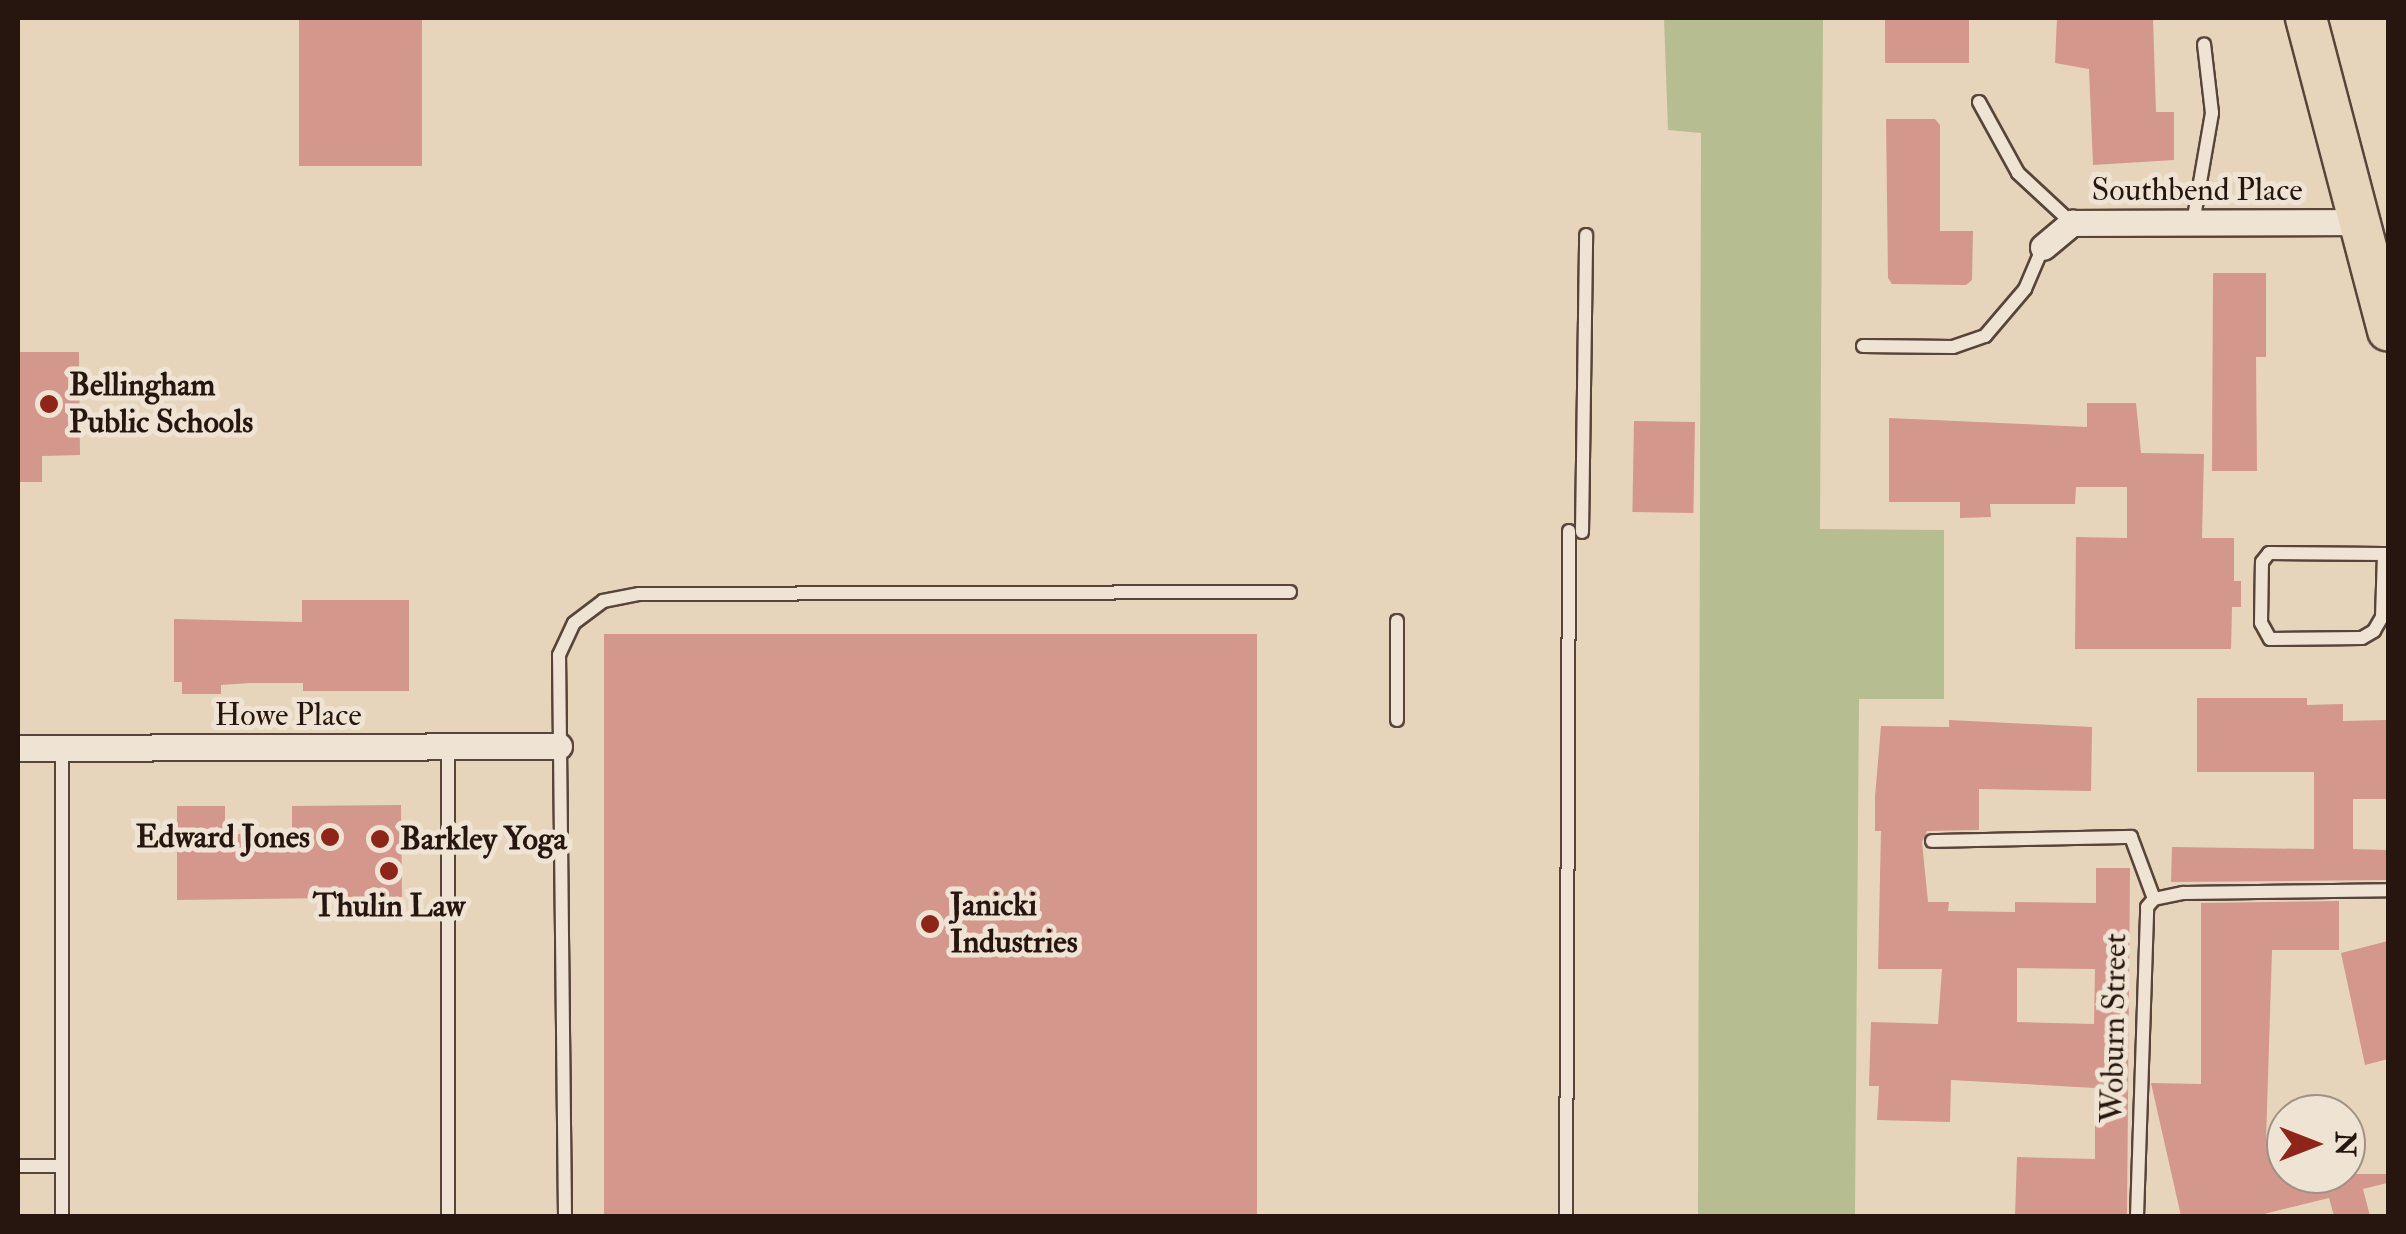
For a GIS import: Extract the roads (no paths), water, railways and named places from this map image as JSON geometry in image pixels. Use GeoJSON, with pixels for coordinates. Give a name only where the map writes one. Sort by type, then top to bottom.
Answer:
{"type":"FeatureCollection","features":[{"type":"Feature","properties":{"kind":"main road"},"geometry":{"type":"LineString","coordinates":[[2306,18],[2388,330]]}},
{"type":"Feature","properties":{"kind":"street","name":"Southbend Place"},"geometry":{"type":"LineString","coordinates":[[2043,247],[2072,223],[2360,222]]}},
{"type":"Feature","properties":{"kind":"street","name":"Howe Place"},"geometry":{"type":"LineString","coordinates":[[18,748],[559,746]]}},
{"type":"Feature","properties":{"kind":"lane"},"geometry":{"type":"LineString","coordinates":[[2193,223],[2212,113],[2204,44]]}},
{"type":"Feature","properties":{"kind":"lane"},"geometry":{"type":"LineString","coordinates":[[1979,102],[2018,173],[2072,223]]}},
{"type":"Feature","properties":{"kind":"lane"},"geometry":{"type":"LineString","coordinates":[[1566,1216],[1576,532],[1586,235]]}},
{"type":"Feature","properties":{"kind":"lane"},"geometry":{"type":"LineString","coordinates":[[1863,346],[1953,348],[1985,336],[2025,289],[2043,247]]}},
{"type":"Feature","properties":{"kind":"lane"},"geometry":{"type":"LineString","coordinates":[[2268,553],[2386,554],[2382,617],[2374,631],[2362,638],[2270,639],[2261,623],[2262,562],[2268,553]]}},
{"type":"Feature","properties":{"kind":"lane"},"geometry":{"type":"LineString","coordinates":[[565,1216],[559,655],[574,622],[603,601],[639,594],[1290,592]]}},
{"type":"Feature","properties":{"kind":"lane"},"geometry":{"type":"LineString","coordinates":[[1397,621],[1397,720]]}},
{"type":"Feature","properties":{"kind":"lane"},"geometry":{"type":"LineString","coordinates":[[62,747],[62,1216]]}},
{"type":"Feature","properties":{"kind":"lane"},"geometry":{"type":"LineString","coordinates":[[448,747],[448,1216]]}},
{"type":"Feature","properties":{"kind":"lane"},"geometry":{"type":"LineString","coordinates":[[1932,841],[2131,837],[2154,899]]}},
{"type":"Feature","properties":{"kind":"lane","name":"Woburn Street"},"geometry":{"type":"LineString","coordinates":[[2137,1216],[2142,938],[2154,899],[2183,893],[2388,890]]}},
{"type":"Feature","properties":{"kind":"lane"},"geometry":{"type":"LineString","coordinates":[[18,1166],[62,1166]]}},
{"type":"Feature","properties":{"kind":"place","name":"Bellingham Public Schools"},"geometry":{"type":"Point","coordinates":[49,404]}},
{"type":"Feature","properties":{"kind":"place","name":"Edward Jones"},"geometry":{"type":"Point","coordinates":[330,837]}},
{"type":"Feature","properties":{"kind":"place","name":"Barkley Yoga"},"geometry":{"type":"Point","coordinates":[380,839]}},
{"type":"Feature","properties":{"kind":"place","name":"Thulin Law"},"geometry":{"type":"Point","coordinates":[389,871]}},
{"type":"Feature","properties":{"kind":"place","name":"Janicki Industries"},"geometry":{"type":"Point","coordinates":[930,924]}}]}
